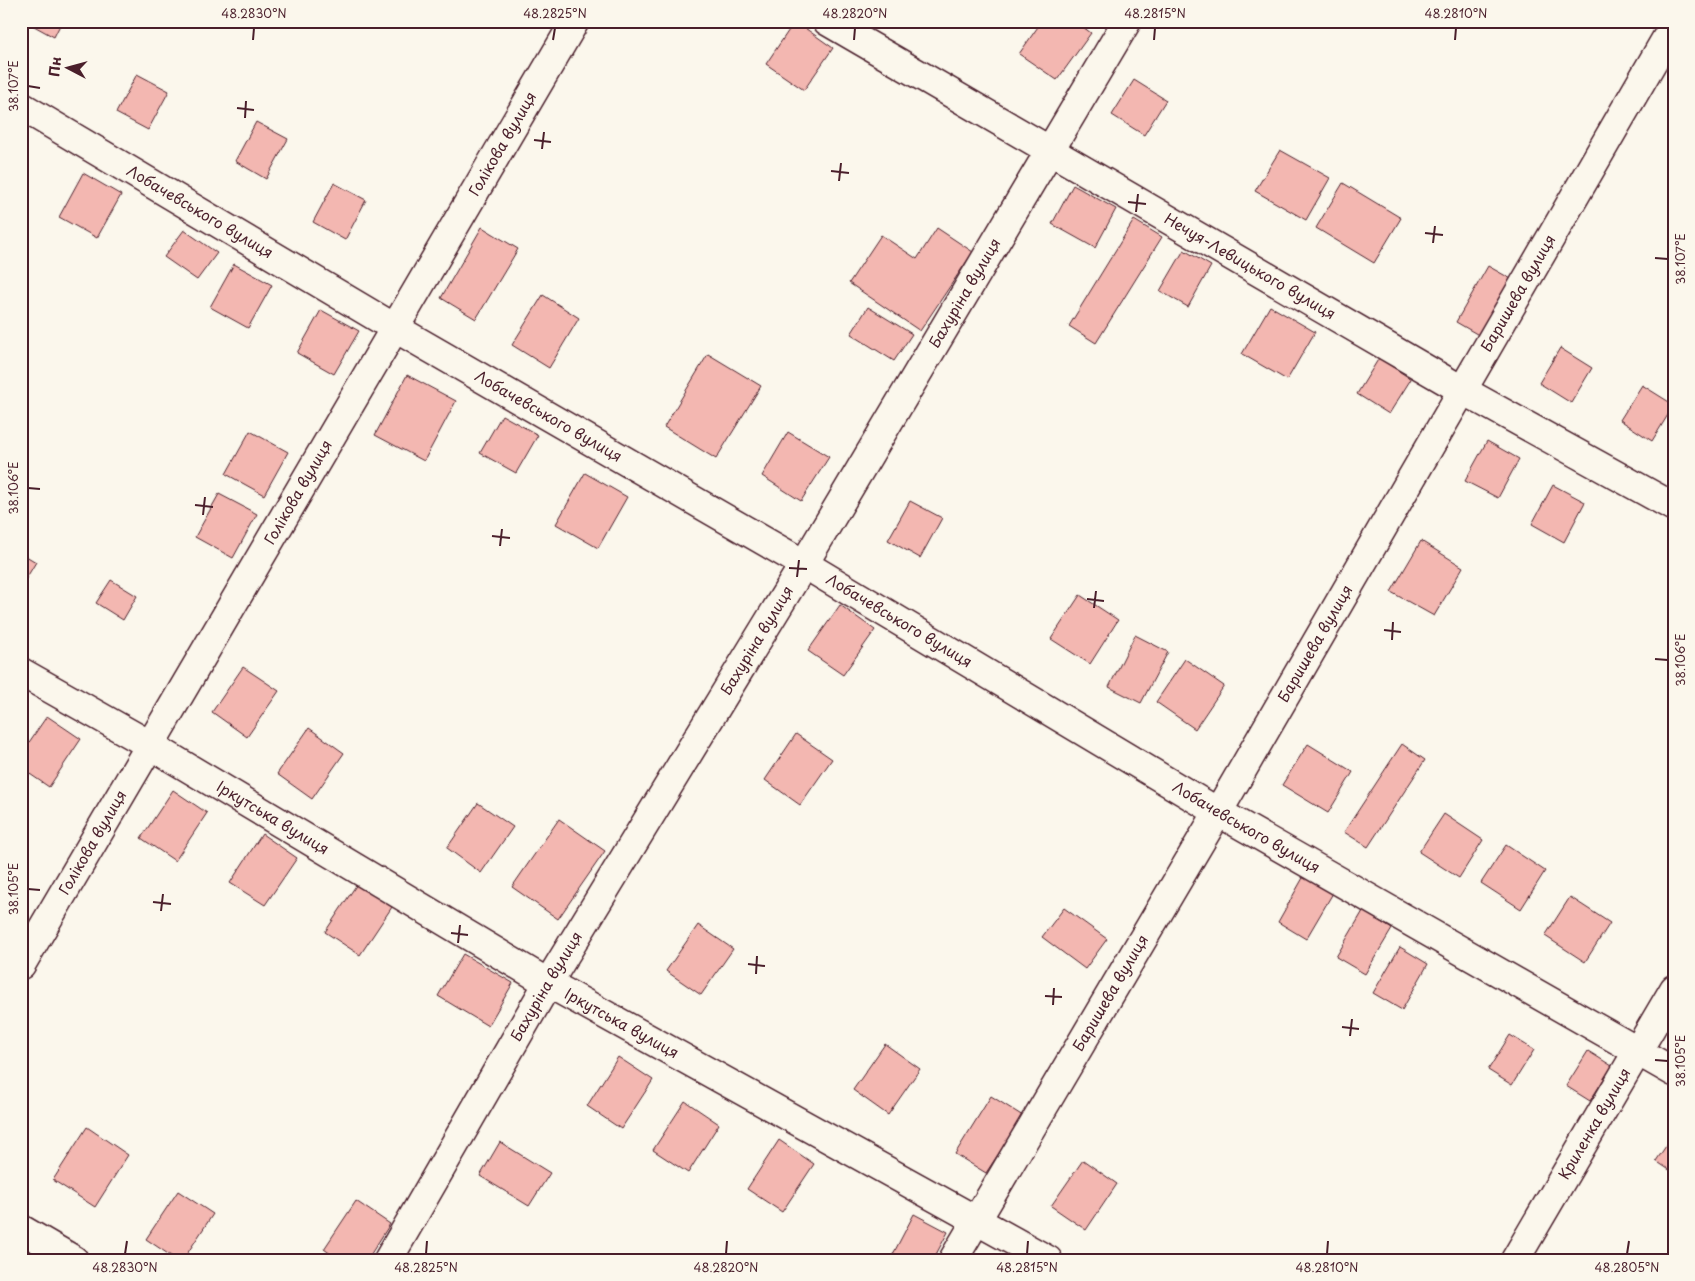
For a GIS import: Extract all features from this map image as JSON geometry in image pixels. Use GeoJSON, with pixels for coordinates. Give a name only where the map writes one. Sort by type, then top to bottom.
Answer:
{"type":"FeatureCollection","features":[{"type":"Feature","properties":{"kind":"street","name":"Голікова вулиця"},"geometry":{"type":"LineString","coordinates":[[21,965],[575,21]]}},
{"type":"Feature","properties":{"kind":"street","name":"Нечуя-Левицького вулиця"},"geometry":{"type":"LineString","coordinates":[[828,21],[1462,390],[1674,507]]}},
{"type":"Feature","properties":{"kind":"street","name":"Бахуріна вулиця"},"geometry":{"type":"LineString","coordinates":[[388,1260],[548,983],[804,564],[1127,21]]}},
{"type":"Feature","properties":{"kind":"street","name":"Баришева вулиця"},"geometry":{"type":"LineString","coordinates":[[953,1260],[1218,812],[1674,25]]}},
{"type":"Feature","properties":{"kind":"street","name":"Лобачевського вулиця"},"geometry":{"type":"LineString","coordinates":[[21,106],[395,328],[804,564],[1218,812],[1674,1072]]}},
{"type":"Feature","properties":{"kind":"street","name":"Іркутська вулиця"},"geometry":{"type":"LineString","coordinates":[[21,672],[150,745],[548,983],[1048,1260]]}},
{"type":"Feature","properties":{"kind":"street","name":"Криленка вулиця"},"geometry":{"type":"LineString","coordinates":[[1515,1260],[1674,990]]}},
{"type":"Feature","properties":{"kind":"street"},"geometry":{"type":"LineString","coordinates":[[21,1229],[74,1260]]}},
{"type":"Feature","properties":{"kind":"building"},"geometry":{"type":"Polygon","coordinates":[[[25,21],[62,21],[54,37],[25,21]]]}},
{"type":"Feature","properties":{"kind":"building"},"geometry":{"type":"Polygon","coordinates":[[[795,21],[833,48],[804,90],[766,64],[795,21]]]}},
{"type":"Feature","properties":{"kind":"building"},"geometry":{"type":"Polygon","coordinates":[[[1042,21],[1075,21],[1091,33],[1057,80],[1019,54],[1042,21]]]}},
{"type":"Feature","properties":{"kind":"building"},"geometry":{"type":"Polygon","coordinates":[[[137,74],[169,91],[148,130],[116,113],[137,74]]]}},
{"type":"Feature","properties":{"kind":"building"},"geometry":{"type":"Polygon","coordinates":[[[1134,80],[1166,100],[1144,135],[1112,115],[1134,80]]]}},
{"type":"Feature","properties":{"kind":"building"},"geometry":{"type":"Polygon","coordinates":[[[256,122],[288,139],[266,179],[235,161],[256,122]]]}},
{"type":"Feature","properties":{"kind":"building"},"geometry":{"type":"Polygon","coordinates":[[[1280,150],[1330,178],[1306,220],[1255,191],[1280,150]]]}},
{"type":"Feature","properties":{"kind":"building"},"geometry":{"type":"Polygon","coordinates":[[[83,173],[121,195],[97,238],[59,217],[83,173]]]}},
{"type":"Feature","properties":{"kind":"building"},"geometry":{"type":"Polygon","coordinates":[[[334,183],[366,200],[345,240],[313,222],[334,183]]]}},
{"type":"Feature","properties":{"kind":"building"},"geometry":{"type":"Polygon","coordinates":[[[1343,183],[1401,218],[1374,263],[1316,228],[1343,183]]]}},
{"type":"Feature","properties":{"kind":"building"},"geometry":{"type":"Polygon","coordinates":[[[1073,185],[1116,209],[1095,248],[1052,224],[1073,185]]]}},
{"type":"Feature","properties":{"kind":"building"},"geometry":{"type":"Polygon","coordinates":[[[1134,220],[1162,237],[1096,343],[1069,326],[1134,220]]]}},
{"type":"Feature","properties":{"kind":"building"},"geometry":{"type":"Polygon","coordinates":[[[482,227],[518,249],[476,319],[441,298],[482,227]]]}},
{"type":"Feature","properties":{"kind":"building"},"geometry":{"type":"Polygon","coordinates":[[[937,228],[973,252],[920,331],[849,283],[881,235],[917,259],[937,228]]]}},
{"type":"Feature","properties":{"kind":"building"},"geometry":{"type":"Polygon","coordinates":[[[184,230],[217,253],[197,280],[164,257],[184,230]]]}},
{"type":"Feature","properties":{"kind":"building"},"geometry":{"type":"Polygon","coordinates":[[[1184,250],[1211,266],[1188,307],[1160,291],[1184,250]]]}},
{"type":"Feature","properties":{"kind":"building"},"geometry":{"type":"Polygon","coordinates":[[[234,264],[272,285],[248,328],[210,307],[234,264]]]}},
{"type":"Feature","properties":{"kind":"building"},"geometry":{"type":"Polygon","coordinates":[[[1488,266],[1513,280],[1482,337],[1456,322],[1488,266]]]}},
{"type":"Feature","properties":{"kind":"building"},"geometry":{"type":"Polygon","coordinates":[[[543,295],[579,318],[549,368],[512,345],[543,295]]]}},
{"type":"Feature","properties":{"kind":"building"},"geometry":{"type":"Polygon","coordinates":[[[1270,306],[1315,332],[1287,380],[1242,354],[1270,306]]]}},
{"type":"Feature","properties":{"kind":"building"},"geometry":{"type":"Polygon","coordinates":[[[868,307],[912,334],[894,361],[851,334],[868,307]]]}},
{"type":"Feature","properties":{"kind":"building"},"geometry":{"type":"Polygon","coordinates":[[[321,310],[359,331],[334,374],[297,353],[321,310]]]}},
{"type":"Feature","properties":{"kind":"building"},"geometry":{"type":"Polygon","coordinates":[[[1560,348],[1592,368],[1571,403],[1539,383],[1560,348]]]}},
{"type":"Feature","properties":{"kind":"building"},"geometry":{"type":"Polygon","coordinates":[[[708,354],[761,386],[716,459],[664,427],[708,354]]]}},
{"type":"Feature","properties":{"kind":"building"},"geometry":{"type":"Polygon","coordinates":[[[1379,358],[1411,379],[1389,414],[1357,394],[1379,358]]]}},
{"type":"Feature","properties":{"kind":"building"},"geometry":{"type":"Polygon","coordinates":[[[407,375],[456,401],[424,461],[375,435],[407,375]]]}},
{"type":"Feature","properties":{"kind":"building"},"geometry":{"type":"Polygon","coordinates":[[[1642,385],[1674,405],[1652,441],[1620,420],[1642,385]]]}},
{"type":"Feature","properties":{"kind":"building"},"geometry":{"type":"Polygon","coordinates":[[[502,415],[538,435],[516,473],[480,453],[502,415]]]}},
{"type":"Feature","properties":{"kind":"building"},"geometry":{"type":"Polygon","coordinates":[[[250,431],[288,452],[264,495],[226,474],[250,431]]]}},
{"type":"Feature","properties":{"kind":"building"},"geometry":{"type":"Polygon","coordinates":[[[788,432],[829,457],[801,501],[762,476],[788,432]]]}},
{"type":"Feature","properties":{"kind":"building"},"geometry":{"type":"Polygon","coordinates":[[[1487,441],[1519,459],[1498,498],[1465,481],[1487,441]]]}},
{"type":"Feature","properties":{"kind":"building"},"geometry":{"type":"Polygon","coordinates":[[[585,473],[627,497],[598,548],[556,524],[585,473]]]}},
{"type":"Feature","properties":{"kind":"building"},"geometry":{"type":"Polygon","coordinates":[[[1553,485],[1585,502],[1564,542],[1532,524],[1553,485]]]}},
{"type":"Feature","properties":{"kind":"building"},"geometry":{"type":"Polygon","coordinates":[[[219,494],[257,514],[233,558],[195,537],[219,494]]]}},
{"type":"Feature","properties":{"kind":"building"},"geometry":{"type":"Polygon","coordinates":[[[910,501],[942,518],[920,558],[888,540],[910,501]]]}},
{"type":"Feature","properties":{"kind":"building"},"geometry":{"type":"Polygon","coordinates":[[[1421,541],[1463,567],[1434,616],[1391,592],[1421,541]]]}},
{"type":"Feature","properties":{"kind":"building"},"geometry":{"type":"Polygon","coordinates":[[[21,553],[36,562],[21,587],[21,553]]]}},
{"type":"Feature","properties":{"kind":"building"},"geometry":{"type":"Polygon","coordinates":[[[111,580],[137,596],[123,620],[96,603],[111,580]]]}},
{"type":"Feature","properties":{"kind":"building"},"geometry":{"type":"Polygon","coordinates":[[[1080,595],[1118,620],[1090,664],[1051,639],[1080,595]]]}},
{"type":"Feature","properties":{"kind":"building"},"geometry":{"type":"Polygon","coordinates":[[[840,605],[875,630],[843,675],[808,651],[840,605]]]}},
{"type":"Feature","properties":{"kind":"building"},"geometry":{"type":"Polygon","coordinates":[[[1135,635],[1168,652],[1141,703],[1109,687],[1135,635]]]}},
{"type":"Feature","properties":{"kind":"building"},"geometry":{"type":"Polygon","coordinates":[[[1185,659],[1224,686],[1195,729],[1156,702],[1185,659]]]}},
{"type":"Feature","properties":{"kind":"building"},"geometry":{"type":"Polygon","coordinates":[[[243,667],[279,691],[247,737],[212,712],[243,667]]]}},
{"type":"Feature","properties":{"kind":"building"},"geometry":{"type":"Polygon","coordinates":[[[47,716],[81,739],[49,787],[21,768],[21,754],[47,716]]]}},
{"type":"Feature","properties":{"kind":"building"},"geometry":{"type":"Polygon","coordinates":[[[309,728],[344,753],[312,799],[277,774],[309,728]]]}},
{"type":"Feature","properties":{"kind":"building"},"geometry":{"type":"Polygon","coordinates":[[[796,734],[832,759],[800,805],[765,780],[796,734]]]}},
{"type":"Feature","properties":{"kind":"building"},"geometry":{"type":"Polygon","coordinates":[[[1308,744],[1353,772],[1328,813],[1282,785],[1308,744]]]}},
{"type":"Feature","properties":{"kind":"building"},"geometry":{"type":"Polygon","coordinates":[[[1402,744],[1425,760],[1368,847],[1344,832],[1402,744]]]}},
{"type":"Feature","properties":{"kind":"building"},"geometry":{"type":"Polygon","coordinates":[[[173,790],[207,813],[175,861],[141,838],[173,790]]]}},
{"type":"Feature","properties":{"kind":"building"},"geometry":{"type":"Polygon","coordinates":[[[478,803],[513,827],[481,873],[447,848],[478,803]]]}},
{"type":"Feature","properties":{"kind":"building"},"geometry":{"type":"Polygon","coordinates":[[[1444,814],[1483,840],[1459,878],[1419,852],[1444,814]]]}},
{"type":"Feature","properties":{"kind":"building"},"geometry":{"type":"Polygon","coordinates":[[[559,819],[605,851],[558,919],[512,887],[559,819]]]}},
{"type":"Feature","properties":{"kind":"building"},"geometry":{"type":"Polygon","coordinates":[[[262,834],[297,858],[265,905],[230,883],[262,834]]]}},
{"type":"Feature","properties":{"kind":"building"},"geometry":{"type":"Polygon","coordinates":[[[1506,845],[1545,871],[1521,909],[1481,883],[1506,845]]]}},
{"type":"Feature","properties":{"kind":"building"},"geometry":{"type":"Polygon","coordinates":[[[1304,876],[1333,893],[1306,939],[1278,922],[1304,876]]]}},
{"type":"Feature","properties":{"kind":"building"},"geometry":{"type":"Polygon","coordinates":[[[357,884],[392,907],[360,955],[325,932],[357,884]]]}},
{"type":"Feature","properties":{"kind":"building"},"geometry":{"type":"Polygon","coordinates":[[[1570,897],[1610,923],[1585,962],[1545,936],[1570,897]]]}},
{"type":"Feature","properties":{"kind":"building"},"geometry":{"type":"Polygon","coordinates":[[[1064,908],[1107,939],[1085,969],[1042,937],[1064,908]]]}},
{"type":"Feature","properties":{"kind":"building"},"geometry":{"type":"Polygon","coordinates":[[[1363,911],[1392,929],[1365,974],[1336,957],[1363,911]]]}},
{"type":"Feature","properties":{"kind":"building"},"geometry":{"type":"Polygon","coordinates":[[[698,925],[733,949],[701,995],[666,971],[698,925]]]}},
{"type":"Feature","properties":{"kind":"building"},"geometry":{"type":"Polygon","coordinates":[[[1400,947],[1428,964],[1402,1010],[1373,993],[1400,947]]]}},
{"type":"Feature","properties":{"kind":"building"},"geometry":{"type":"Polygon","coordinates":[[[463,954],[513,983],[488,1026],[438,996],[463,954]]]}},
{"type":"Feature","properties":{"kind":"building"},"geometry":{"type":"Polygon","coordinates":[[[1510,1035],[1534,1050],[1512,1085],[1488,1070],[1510,1035]]]}},
{"type":"Feature","properties":{"kind":"building"},"geometry":{"type":"Polygon","coordinates":[[[885,1044],[920,1069],[888,1115],[853,1090],[885,1044]]]}},
{"type":"Feature","properties":{"kind":"building"},"geometry":{"type":"Polygon","coordinates":[[[1588,1051],[1612,1066],[1590,1101],[1566,1086],[1588,1051]]]}},
{"type":"Feature","properties":{"kind":"building"},"geometry":{"type":"Polygon","coordinates":[[[618,1057],[653,1080],[621,1129],[587,1106],[618,1057]]]}},
{"type":"Feature","properties":{"kind":"building"},"geometry":{"type":"Polygon","coordinates":[[[991,1096],[1023,1116],[986,1173],[955,1154],[991,1096]]]}},
{"type":"Feature","properties":{"kind":"building"},"geometry":{"type":"Polygon","coordinates":[[[685,1101],[719,1124],[688,1173],[653,1150],[685,1101]]]}},
{"type":"Feature","properties":{"kind":"building"},"geometry":{"type":"Polygon","coordinates":[[[87,1127],[128,1155],[95,1207],[53,1180],[87,1127]]]}},
{"type":"Feature","properties":{"kind":"building"},"geometry":{"type":"Polygon","coordinates":[[[1674,1134],[1674,1173],[1656,1161],[1674,1134]]]}},
{"type":"Feature","properties":{"kind":"building"},"geometry":{"type":"Polygon","coordinates":[[[779,1140],[814,1164],[782,1212],[747,1189],[779,1140]]]}},
{"type":"Feature","properties":{"kind":"building"},"geometry":{"type":"Polygon","coordinates":[[[500,1142],[550,1173],[529,1206],[480,1176],[500,1142]]]}},
{"type":"Feature","properties":{"kind":"building"},"geometry":{"type":"Polygon","coordinates":[[[1083,1160],[1117,1184],[1086,1230],[1051,1206],[1083,1160]]]}},
{"type":"Feature","properties":{"kind":"building"},"geometry":{"type":"Polygon","coordinates":[[[178,1191],[213,1214],[183,1260],[177,1260],[146,1239],[178,1191]]]}},
{"type":"Feature","properties":{"kind":"building"},"geometry":{"type":"Polygon","coordinates":[[[356,1201],[390,1224],[367,1260],[339,1260],[324,1249],[356,1201]]]}},
{"type":"Feature","properties":{"kind":"building"},"geometry":{"type":"Polygon","coordinates":[[[914,1214],[948,1232],[933,1260],[890,1260],[914,1214]]]}}]}
